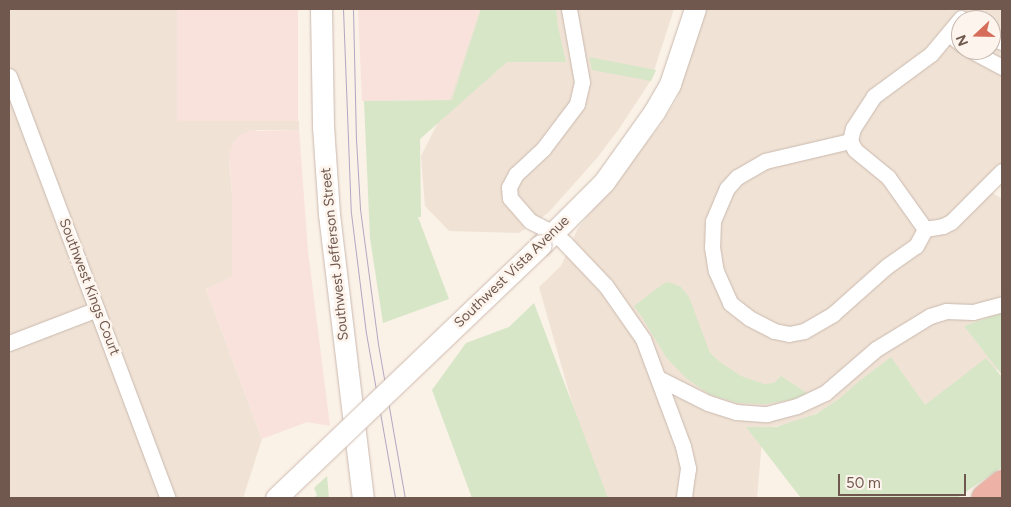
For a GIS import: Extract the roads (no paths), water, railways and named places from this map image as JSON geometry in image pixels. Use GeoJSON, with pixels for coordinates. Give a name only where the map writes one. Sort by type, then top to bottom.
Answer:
{"type":"FeatureCollection","features":[{"type":"Feature","properties":{"kind":"highway"},"geometry":{"type":"LineString","coordinates":[[986,498],[1002,485]]}},
{"type":"Feature","properties":{"kind":"main road","name":"Southwest Jefferson Street"},"geometry":{"type":"LineString","coordinates":[[321,9],[323,126],[329,214],[363,498]]}},
{"type":"Feature","properties":{"kind":"main road","name":"Southwest Vista Avenue"},"geometry":{"type":"LineString","coordinates":[[276,498],[548,239],[604,182],[662,98],[673,76],[695,9]]}},
{"type":"Feature","properties":{"kind":"street"},"geometry":{"type":"LineString","coordinates":[[569,9],[582,82],[577,104],[543,149],[516,174],[509,187],[512,203],[548,239],[606,286],[643,339],[660,379],[686,457],[688,478],[684,498]]}},
{"type":"Feature","properties":{"kind":"street"},"geometry":{"type":"LineString","coordinates":[[925,230],[893,183],[855,150],[850,141],[853,128],[874,96],[932,54],[951,28]]}},
{"type":"Feature","properties":{"kind":"street"},"geometry":{"type":"LineString","coordinates":[[988,60],[1002,68]]}},
{"type":"Feature","properties":{"kind":"street","name":"Southwest Kings Court"},"geometry":{"type":"LineString","coordinates":[[9,76],[168,498]]}},
{"type":"Feature","properties":{"kind":"street"},"geometry":{"type":"LineString","coordinates":[[850,141],[765,161],[737,177],[727,188],[713,222],[712,247],[720,283],[730,303],[749,318],[774,331],[789,334],[804,331],[833,314],[868,282],[916,246],[925,230],[951,222],[1002,171]]}},
{"type":"Feature","properties":{"kind":"street"},"geometry":{"type":"LineString","coordinates":[[660,379],[708,403],[736,412],[767,414],[797,406],[825,393],[876,350],[930,316],[946,311],[973,312],[1002,304]]}},
{"type":"Feature","properties":{"kind":"street"},"geometry":{"type":"LineString","coordinates":[[9,342],[97,309]]}},
{"type":"Feature","properties":{"kind":"tram line"},"geometry":{"type":"LineString","coordinates":[[343,9],[351,213],[366,333],[395,498]]}},
{"type":"Feature","properties":{"kind":"tram line"},"geometry":{"type":"LineString","coordinates":[[353,9],[356,139],[360,209],[378,344],[405,498]]}}]}
